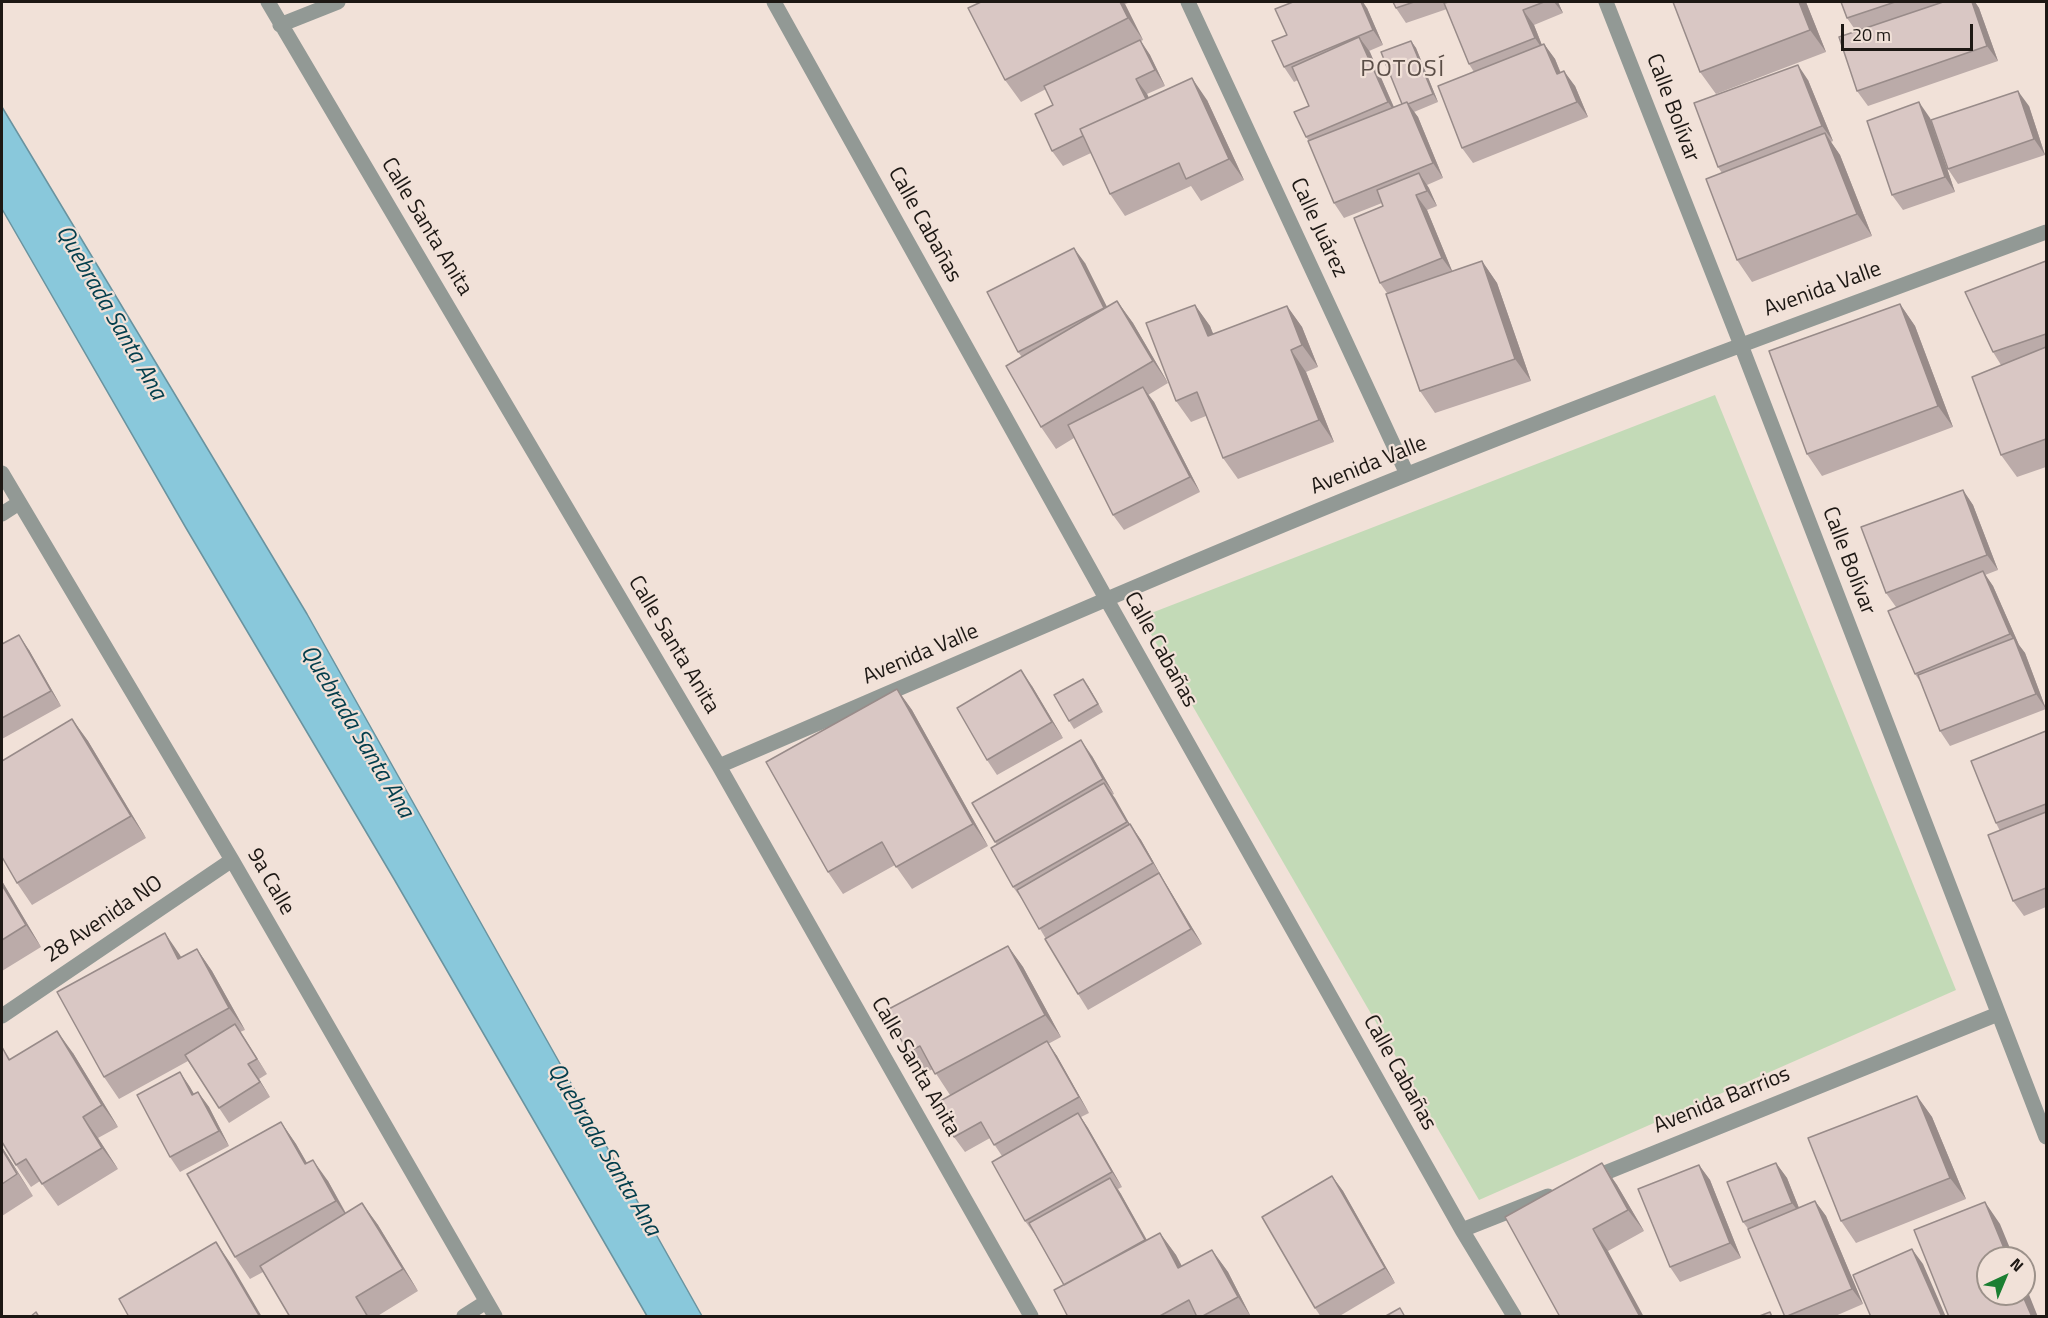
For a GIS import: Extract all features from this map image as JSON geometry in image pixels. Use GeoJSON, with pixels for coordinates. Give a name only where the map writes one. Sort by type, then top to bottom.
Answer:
{"type":"FeatureCollection","features":[{"type":"Feature","properties":{"kind":"street","name":"Calle Santa Anita"},"geometry":{"type":"LineString","coordinates":[[268,2],[719,766],[1031,1317]]}},
{"type":"Feature","properties":{"kind":"street"},"geometry":{"type":"LineString","coordinates":[[280,24],[338,2]]}},
{"type":"Feature","properties":{"kind":"street","name":"Calle Cabañas"},"geometry":{"type":"LineString","coordinates":[[774,2],[1107,600],[1462,1230],[1514,1317]]}},
{"type":"Feature","properties":{"kind":"street","name":"Calle Juárez"},"geometry":{"type":"LineString","coordinates":[[1188,2],[1407,474]]}},
{"type":"Feature","properties":{"kind":"street","name":"Calle Bolívar"},"geometry":{"type":"LineString","coordinates":[[1606,2],[1741,345],[2046,1137]]}},
{"type":"Feature","properties":{"kind":"street","name":"Avenida Valle"},"geometry":{"type":"LineString","coordinates":[[719,766],[1407,474],[1741,345],[2046,232]]}},
{"type":"Feature","properties":{"kind":"street","name":"9a Calle"},"geometry":{"type":"LineString","coordinates":[[2,473],[232,860],[495,1317]]}},
{"type":"Feature","properties":{"kind":"street"},"geometry":{"type":"LineString","coordinates":[[2,514],[19,503]]}},
{"type":"Feature","properties":{"kind":"street","name":"28 Avenida NO"},"geometry":{"type":"LineString","coordinates":[[2,1016],[232,860]]}},
{"type":"Feature","properties":{"kind":"street","name":"Avenida Barrios"},"geometry":{"type":"LineString","coordinates":[[1462,1230],[1998,1014]]}},
{"type":"Feature","properties":{"kind":"street"},"geometry":{"type":"LineString","coordinates":[[464,1317],[486,1302]]}},
{"type":"Feature","properties":{"kind":"green space"},"geometry":{"type":"Polygon","coordinates":[[[1715,395],[1956,990],[1479,1200],[1141,617],[1715,395]]]}},
{"type":"Feature","properties":{"kind":"water","name":"Quebrada Santa Ana"},"geometry":{"type":"Polygon","coordinates":[[[2,107],[307,614],[702,1316],[647,1316],[394,879],[186,528],[2,209],[2,107]]]}},
{"type":"Feature","properties":{"kind":"building"},"geometry":{"type":"Polygon","coordinates":[[[981,2],[1120,2],[1128,18],[1005,80],[968,8],[981,2]]]}},
{"type":"Feature","properties":{"kind":"building"},"geometry":{"type":"Polygon","coordinates":[[[1293,2],[1361,2],[1373,30],[1284,67],[1272,41],[1287,35],[1275,9],[1293,2]]]}},
{"type":"Feature","properties":{"kind":"building"},"geometry":{"type":"Polygon","coordinates":[[[1393,2],[1414,2],[1396,8],[1393,2]]]}},
{"type":"Feature","properties":{"kind":"building"},"geometry":{"type":"Polygon","coordinates":[[[1544,2],[1523,10],[1535,38],[1469,64],[1444,3],[1544,2]]]}},
{"type":"Feature","properties":{"kind":"building"},"geometry":{"type":"Polygon","coordinates":[[[1673,2],[1799,2],[1810,30],[1700,72],[1673,2]]]}},
{"type":"Feature","properties":{"kind":"building"},"geometry":{"type":"Polygon","coordinates":[[[1841,2],[1895,2],[1847,18],[1841,2]]]}},
{"type":"Feature","properties":{"kind":"building"},"geometry":{"type":"Polygon","coordinates":[[[1943,2],[1972,2],[1987,46],[1857,91],[1839,37],[1943,2]]]}},
{"type":"Feature","properties":{"kind":"building"},"geometry":{"type":"Polygon","coordinates":[[[1359,37],[1388,102],[1306,137],[1294,112],[1309,106],[1292,67],[1359,37]]]}},
{"type":"Feature","properties":{"kind":"building"},"geometry":{"type":"Polygon","coordinates":[[[1140,40],[1155,70],[1136,79],[1146,99],[1080,129],[1083,136],[1052,151],[1035,114],[1053,105],[1044,86],[1140,40]]]}},
{"type":"Feature","properties":{"kind":"building"},"geometry":{"type":"Polygon","coordinates":[[[1411,41],[1433,94],[1408,104],[1407,102],[1402,104],[1381,52],[1411,41]]]}},
{"type":"Feature","properties":{"kind":"building"},"geometry":{"type":"Polygon","coordinates":[[[1544,44],[1557,74],[1564,71],[1577,102],[1462,148],[1438,86],[1544,44]]]}},
{"type":"Feature","properties":{"kind":"building"},"geometry":{"type":"Polygon","coordinates":[[[1798,65],[1822,126],[1718,167],[1694,103],[1798,65]]]}},
{"type":"Feature","properties":{"kind":"building"},"geometry":{"type":"Polygon","coordinates":[[[1192,78],[1229,159],[1186,179],[1179,163],[1110,194],[1080,129],[1192,78]]]}},
{"type":"Feature","properties":{"kind":"building"},"geometry":{"type":"Polygon","coordinates":[[[2018,91],[2034,139],[1948,169],[1931,120],[2018,91]]]}},
{"type":"Feature","properties":{"kind":"building"},"geometry":{"type":"Polygon","coordinates":[[[1407,102],[1433,163],[1334,203],[1308,141],[1407,102]]]}},
{"type":"Feature","properties":{"kind":"building"},"geometry":{"type":"Polygon","coordinates":[[[1919,102],[1945,177],[1892,195],[1867,121],[1919,102]]]}},
{"type":"Feature","properties":{"kind":"building"},"geometry":{"type":"Polygon","coordinates":[[[1825,133],[1857,214],[1737,260],[1706,179],[1825,133]]]}},
{"type":"Feature","properties":{"kind":"building"},"geometry":{"type":"Polygon","coordinates":[[[1419,173],[1427,191],[1416,195],[1442,258],[1380,283],[1354,218],[1383,206],[1377,190],[1419,173]]]}},
{"type":"Feature","properties":{"kind":"building"},"geometry":{"type":"Polygon","coordinates":[[[1074,248],[1104,308],[1018,352],[987,292],[1074,248]]]}},
{"type":"Feature","properties":{"kind":"building"},"geometry":{"type":"Polygon","coordinates":[[[1482,261],[1515,359],[1420,391],[1386,294],[1482,261]]]}},
{"type":"Feature","properties":{"kind":"building"},"geometry":{"type":"Polygon","coordinates":[[[2046,261],[2046,334],[1993,352],[1965,292],[2046,261]]]}},
{"type":"Feature","properties":{"kind":"building"},"geometry":{"type":"Polygon","coordinates":[[[1117,301],[1153,361],[1041,427],[1006,366],[1117,301]]]}},
{"type":"Feature","properties":{"kind":"building"},"geometry":{"type":"Polygon","coordinates":[[[1900,304],[1938,406],[1807,454],[1769,351],[1900,304]]]}},
{"type":"Feature","properties":{"kind":"building"},"geometry":{"type":"Polygon","coordinates":[[[1195,305],[1208,336],[1287,306],[1302,345],[1291,350],[1319,420],[1223,458],[1197,392],[1176,401],[1146,323],[1195,305]]]}},
{"type":"Feature","properties":{"kind":"building"},"geometry":{"type":"Polygon","coordinates":[[[2046,347],[2046,439],[2001,455],[1972,377],[2046,347]]]}},
{"type":"Feature","properties":{"kind":"building"},"geometry":{"type":"Polygon","coordinates":[[[1143,387],[1190,477],[1113,515],[1068,425],[1143,387]]]}},
{"type":"Feature","properties":{"kind":"building"},"geometry":{"type":"Polygon","coordinates":[[[1963,490],[1987,555],[1886,593],[1861,527],[1963,490]]]}},
{"type":"Feature","properties":{"kind":"building"},"geometry":{"type":"Polygon","coordinates":[[[1983,571],[2010,634],[1915,674],[1888,611],[1983,571]]]}},
{"type":"Feature","properties":{"kind":"building"},"geometry":{"type":"Polygon","coordinates":[[[19,635],[51,691],[2,718],[2,644],[19,635]]]}},
{"type":"Feature","properties":{"kind":"building"},"geometry":{"type":"Polygon","coordinates":[[[2014,638],[2036,694],[1940,731],[1918,675],[2014,638]]]}},
{"type":"Feature","properties":{"kind":"building"},"geometry":{"type":"Polygon","coordinates":[[[1021,670],[1052,722],[987,760],[957,708],[1021,670]]]}},
{"type":"Feature","properties":{"kind":"building"},"geometry":{"type":"Polygon","coordinates":[[[1083,679],[1098,704],[1069,721],[1054,695],[1083,679]]]}},
{"type":"Feature","properties":{"kind":"building"},"geometry":{"type":"Polygon","coordinates":[[[897,689],[973,824],[896,867],[882,842],[828,872],[766,762],[897,689]]]}},
{"type":"Feature","properties":{"kind":"building"},"geometry":{"type":"Polygon","coordinates":[[[72,719],[131,816],[17,883],[2,857],[2,761],[72,719]]]}},
{"type":"Feature","properties":{"kind":"building"},"geometry":{"type":"Polygon","coordinates":[[[2046,731],[2046,804],[1996,823],[1971,761],[2046,731]]]}},
{"type":"Feature","properties":{"kind":"building"},"geometry":{"type":"Polygon","coordinates":[[[1081,740],[1103,779],[995,842],[972,803],[1081,740]]]}},
{"type":"Feature","properties":{"kind":"building"},"geometry":{"type":"Polygon","coordinates":[[[1104,783],[1127,822],[1013,887],[991,848],[1104,783]]]}},
{"type":"Feature","properties":{"kind":"building"},"geometry":{"type":"Polygon","coordinates":[[[2046,812],[2046,888],[2013,901],[1988,835],[2046,812]]]}},
{"type":"Feature","properties":{"kind":"building"},"geometry":{"type":"Polygon","coordinates":[[[1130,824],[1153,863],[1039,929],[1017,890],[1130,824]]]}},
{"type":"Feature","properties":{"kind":"building"},"geometry":{"type":"Polygon","coordinates":[[[1159,873],[1191,929],[1078,994],[1045,939],[1159,873]]]}},
{"type":"Feature","properties":{"kind":"building"},"geometry":{"type":"Polygon","coordinates":[[[2,885],[26,925],[2,940],[2,885]]]}},
{"type":"Feature","properties":{"kind":"building"},"geometry":{"type":"Polygon","coordinates":[[[165,933],[178,959],[197,949],[229,1008],[104,1077],[57,992],[165,933]]]}},
{"type":"Feature","properties":{"kind":"building"},"geometry":{"type":"Polygon","coordinates":[[[1008,946],[1045,1015],[935,1074],[920,1046],[908,1052],[885,1011],[1008,946]]]}},
{"type":"Feature","properties":{"kind":"building"},"geometry":{"type":"Polygon","coordinates":[[[235,1024],[257,1059],[248,1064],[260,1082],[219,1108],[185,1055],[235,1024]]]}},
{"type":"Feature","properties":{"kind":"building"},"geometry":{"type":"Polygon","coordinates":[[[57,1031],[102,1105],[83,1117],[102,1148],[42,1184],[26,1159],[16,1165],[2,1142],[2,1047],[9,1060],[57,1031]]]}},
{"type":"Feature","properties":{"kind":"building"},"geometry":{"type":"Polygon","coordinates":[[[1047,1041],[1079,1097],[994,1145],[981,1122],[954,1137],[935,1104],[1047,1041]]]}},
{"type":"Feature","properties":{"kind":"building"},"geometry":{"type":"Polygon","coordinates":[[[180,1072],[192,1095],[198,1092],[219,1131],[170,1157],[137,1095],[180,1072]]]}},
{"type":"Feature","properties":{"kind":"building"},"geometry":{"type":"Polygon","coordinates":[[[1917,1096],[1950,1178],[1841,1221],[1808,1138],[1917,1096]]]}},
{"type":"Feature","properties":{"kind":"building"},"geometry":{"type":"Polygon","coordinates":[[[1078,1113],[1112,1172],[1025,1221],[992,1162],[1078,1113]]]}},
{"type":"Feature","properties":{"kind":"building"},"geometry":{"type":"Polygon","coordinates":[[[281,1122],[305,1164],[313,1160],[336,1201],[235,1257],[187,1174],[281,1122]]]}},
{"type":"Feature","properties":{"kind":"building"},"geometry":{"type":"Polygon","coordinates":[[[2,1149],[17,1174],[2,1184],[2,1149]]]}},
{"type":"Feature","properties":{"kind":"building"},"geometry":{"type":"Polygon","coordinates":[[[1602,1163],[1628,1210],[1593,1229],[1640,1317],[1560,1317],[1505,1217],[1602,1163]]]}},
{"type":"Feature","properties":{"kind":"building"},"geometry":{"type":"Polygon","coordinates":[[[1776,1163],[1792,1203],[1743,1222],[1727,1182],[1776,1163]]]}},
{"type":"Feature","properties":{"kind":"building"},"geometry":{"type":"Polygon","coordinates":[[[1699,1165],[1730,1243],[1670,1267],[1638,1189],[1699,1165]]]}},
{"type":"Feature","properties":{"kind":"building"},"geometry":{"type":"Polygon","coordinates":[[[1332,1176],[1385,1268],[1315,1308],[1262,1217],[1332,1176]]]}},
{"type":"Feature","properties":{"kind":"building"},"geometry":{"type":"Polygon","coordinates":[[[1110,1178],[1145,1240],[1064,1285],[1029,1223],[1110,1178]]]}},
{"type":"Feature","properties":{"kind":"building"},"geometry":{"type":"Polygon","coordinates":[[[1815,1201],[1852,1289],[1785,1317],[1748,1229],[1815,1201]]]}},
{"type":"Feature","properties":{"kind":"building"},"geometry":{"type":"Polygon","coordinates":[[[1985,1202],[2003,1246],[1976,1246],[1976,1306],[2027,1306],[2032,1317],[1949,1317],[1914,1230],[1985,1202]]]}},
{"type":"Feature","properties":{"kind":"building"},"geometry":{"type":"Polygon","coordinates":[[[362,1203],[403,1269],[356,1297],[368,1317],[290,1317],[260,1266],[362,1203]]]}},
{"type":"Feature","properties":{"kind":"building"},"geometry":{"type":"Polygon","coordinates":[[[1160,1233],[1178,1268],[1212,1250],[1238,1297],[1201,1317],[1197,1317],[1189,1300],[1158,1317],[1068,1317],[1054,1290],[1160,1233]]]}},
{"type":"Feature","properties":{"kind":"building"},"geometry":{"type":"Polygon","coordinates":[[[216,1242],[260,1317],[129,1317],[119,1299],[216,1242]]]}},
{"type":"Feature","properties":{"kind":"building"},"geometry":{"type":"Polygon","coordinates":[[[1912,1249],[1942,1317],[1871,1317],[1853,1275],[1912,1249]]]}},
{"type":"Feature","properties":{"kind":"building"},"geometry":{"type":"Polygon","coordinates":[[[1400,1308],[1405,1317],[1384,1317],[1400,1308]]]}},
{"type":"Feature","properties":{"kind":"building"},"geometry":{"type":"Polygon","coordinates":[[[1770,1312],[1772,1317],[1757,1317],[1770,1312]]]}},
{"type":"Feature","properties":{"kind":"district","name":"POTOSÍ"},"geometry":{"type":"Point","coordinates":[1403,70]}}]}
